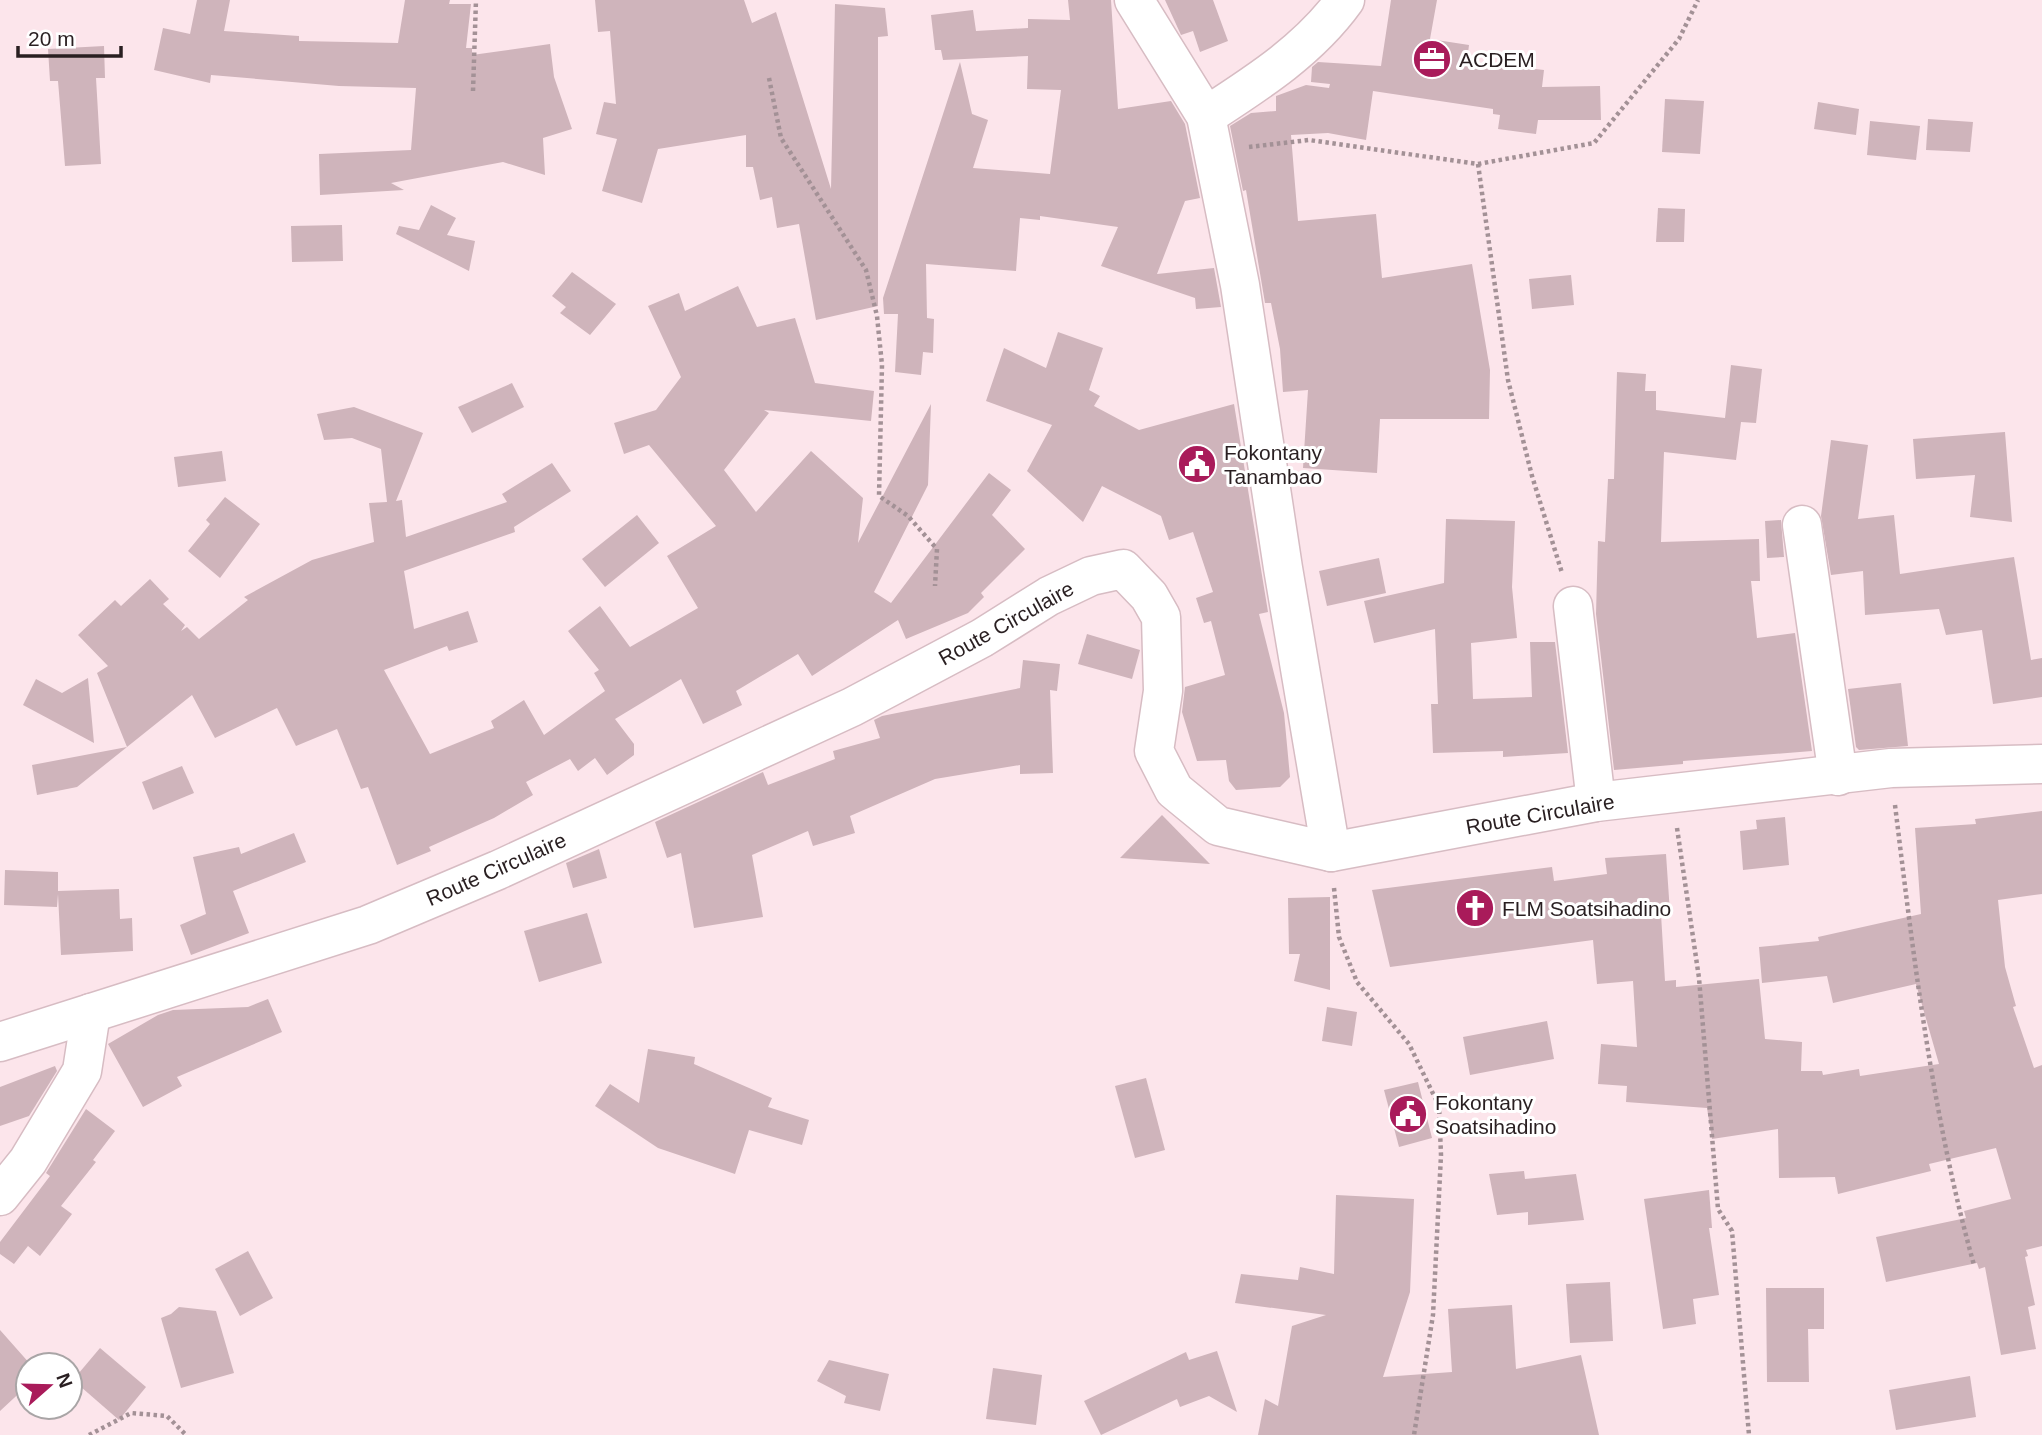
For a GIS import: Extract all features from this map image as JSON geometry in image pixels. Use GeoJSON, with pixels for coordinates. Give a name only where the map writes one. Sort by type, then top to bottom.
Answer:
{"type":"FeatureCollection","features":[{"type":"Feature","properties":{"kind":"street"},"geometry":{"type":"LineString","coordinates":[[1134,0],[1209,134],[1240,285],[1283,568],[1331,852]]}},
{"type":"Feature","properties":{"kind":"street"},"geometry":{"type":"LineString","coordinates":[[1209,134],[1269,75],[1326,27],[1345,0]]}},
{"type":"Feature","properties":{"kind":"street"},"geometry":{"type":"LineString","coordinates":[[1802,525],[1838,775]]}},
{"type":"Feature","properties":{"kind":"street","name":"Route Circulaire"},"geometry":{"type":"LineString","coordinates":[[0,1042],[368,926],[498,870],[852,707],[982,638],[1049,596],[1091,576],[1124,569],[1149,596],[1161,617],[1163,691],[1154,751],[1174,790],[1218,826],[1331,852],[1596,802],[1891,768],[2042,764]]}},
{"type":"Feature","properties":{"kind":"street"},"geometry":{"type":"LineString","coordinates":[[1573,607],[1596,802]]}},
{"type":"Feature","properties":{"kind":"street"},"geometry":{"type":"LineString","coordinates":[[0,1196],[28,1161],[82,1072],[91,1013]]}},
{"type":"Feature","properties":{"kind":"path"},"geometry":{"type":"LineString","coordinates":[[473,91],[476,0]]}},
{"type":"Feature","properties":{"kind":"path"},"geometry":{"type":"LineString","coordinates":[[1209,134],[1310,140],[1478,164],[1594,143],[1679,38],[1698,0]]}},
{"type":"Feature","properties":{"kind":"path"},"geometry":{"type":"LineString","coordinates":[[769,78],[781,138],[866,270],[877,316],[882,365],[879,496],[908,516],[937,549],[935,586]]}},
{"type":"Feature","properties":{"kind":"path"},"geometry":{"type":"LineString","coordinates":[[1478,164],[1508,380],[1532,476],[1573,607]]}},
{"type":"Feature","properties":{"kind":"path"},"geometry":{"type":"LineString","coordinates":[[1891,768],[1920,1003],[1952,1186],[1974,1265]]}},
{"type":"Feature","properties":{"kind":"path"},"geometry":{"type":"LineString","coordinates":[[1672,793],[1699,978],[1718,1209],[1732,1231],[1749,1435]]}},
{"type":"Feature","properties":{"kind":"path"},"geometry":{"type":"LineString","coordinates":[[1331,852],[1339,937],[1357,982],[1409,1044],[1439,1106],[1441,1156],[1433,1315],[1414,1435]]}},
{"type":"Feature","properties":{"kind":"path"},"geometry":{"type":"LineString","coordinates":[[89,1435],[131,1413],[167,1416],[186,1435]]}},
{"type":"Feature","properties":{"kind":"building"},"geometry":{"type":"Polygon","coordinates":[[[197,0],[230,0],[224,31],[299,36],[299,41],[398,43],[405,0],[450,0],[449,4],[471,4],[466,48],[472,48],[472,55],[550,44],[554,77],[572,129],[543,138],[545,175],[503,162],[391,183],[404,190],[320,195],[319,154],[411,150],[416,88],[339,86],[211,75],[210,83],[154,70],[163,28],[190,34],[197,0]]]}},
{"type":"Feature","properties":{"kind":"building"},"geometry":{"type":"Polygon","coordinates":[[[595,0],[744,0],[752,23],[776,12],[831,189],[835,4],[885,8],[888,36],[878,37],[878,306],[816,320],[799,224],[777,228],[772,197],[760,200],[753,167],[746,167],[746,135],[658,149],[642,203],[602,191],[617,139],[596,134],[604,102],[616,104],[610,31],[598,32],[595,0]]]}},
{"type":"Feature","properties":{"kind":"building"},"geometry":{"type":"Polygon","coordinates":[[[1068,0],[1111,0],[1118,109],[1171,101],[1185,124],[1200,198],[1185,201],[1157,274],[1214,268],[1221,307],[1196,309],[1195,298],[1101,266],[1118,227],[1040,216],[1040,220],[1020,218],[1016,271],[926,264],[927,318],[934,319],[933,353],[923,352],[921,375],[895,372],[898,314],[884,314],[883,298],[960,62],[972,114],[988,120],[973,168],[1050,174],[1061,90],[1027,89],[1028,56],[943,60],[941,50],[935,50],[931,15],[973,10],[976,31],[1028,28],[1028,19],[1070,20],[1068,0]]]}},
{"type":"Feature","properties":{"kind":"building"},"geometry":{"type":"Polygon","coordinates":[[[1165,0],[1213,0],[1228,41],[1200,52],[1193,31],[1181,35],[1165,0]]]}},
{"type":"Feature","properties":{"kind":"building"},"geometry":{"type":"Polygon","coordinates":[[[1391,0],[1437,0],[1430,39],[1469,45],[1467,61],[1544,70],[1542,87],[1600,86],[1601,120],[1538,120],[1536,134],[1498,129],[1500,115],[1493,114],[1493,109],[1373,91],[1366,140],[1328,133],[1291,135],[1298,221],[1376,214],[1382,278],[1472,264],[1490,370],[1489,419],[1380,419],[1377,473],[1303,468],[1308,390],[1283,392],[1280,349],[1271,303],[1265,303],[1246,190],[1243,191],[1230,126],[1251,113],[1276,111],[1276,96],[1306,85],[1329,88],[1330,84],[1311,82],[1312,67],[1318,62],[1381,66],[1391,0]]]}},
{"type":"Feature","properties":{"kind":"building"},"geometry":{"type":"Polygon","coordinates":[[[104,46],[105,78],[96,78],[101,164],[65,166],[58,81],[50,81],[48,49],[104,46]]]}},
{"type":"Feature","properties":{"kind":"building"},"geometry":{"type":"Polygon","coordinates":[[[1665,99],[1704,101],[1700,154],[1662,152],[1665,99]]]}},
{"type":"Feature","properties":{"kind":"building"},"geometry":{"type":"Polygon","coordinates":[[[1818,102],[1859,109],[1856,135],[1814,129],[1818,102]]]}},
{"type":"Feature","properties":{"kind":"building"},"geometry":{"type":"Polygon","coordinates":[[[1928,119],[1973,122],[1970,152],[1926,150],[1928,119]]]}},
{"type":"Feature","properties":{"kind":"building"},"geometry":{"type":"Polygon","coordinates":[[[1870,121],[1920,126],[1916,160],[1867,155],[1870,121]]]}},
{"type":"Feature","properties":{"kind":"building"},"geometry":{"type":"Polygon","coordinates":[[[431,205],[456,218],[447,235],[475,241],[469,271],[396,234],[399,226],[419,230],[431,205]]]}},
{"type":"Feature","properties":{"kind":"building"},"geometry":{"type":"Polygon","coordinates":[[[1658,208],[1685,209],[1684,242],[1656,242],[1658,208]]]}},
{"type":"Feature","properties":{"kind":"building"},"geometry":{"type":"Polygon","coordinates":[[[342,225],[343,261],[292,262],[291,226],[342,225]]]}},
{"type":"Feature","properties":{"kind":"building"},"geometry":{"type":"Polygon","coordinates":[[[572,272],[616,304],[590,335],[560,313],[566,307],[552,296],[572,272]]]}},
{"type":"Feature","properties":{"kind":"building"},"geometry":{"type":"Polygon","coordinates":[[[1571,275],[1574,305],[1532,309],[1529,279],[1571,275]]]}},
{"type":"Feature","properties":{"kind":"building"},"geometry":{"type":"Polygon","coordinates":[[[738,286],[757,327],[795,318],[815,383],[874,391],[871,421],[764,410],[769,413],[724,470],[756,512],[811,451],[863,498],[858,543],[931,404],[928,485],[874,592],[891,603],[989,473],[1011,490],[992,515],[1025,549],[981,593],[984,597],[968,613],[906,639],[898,620],[812,676],[798,654],[736,691],[742,705],[703,724],[681,679],[615,719],[634,744],[634,755],[607,775],[595,758],[578,771],[570,759],[526,782],[533,795],[494,818],[429,847],[431,851],[397,865],[368,787],[361,789],[337,729],[296,746],[277,708],[215,738],[192,695],[127,747],[97,673],[108,666],[78,635],[115,600],[121,606],[150,579],[169,599],[163,604],[185,625],[181,631],[187,627],[199,639],[248,600],[244,597],[312,560],[374,542],[369,503],[387,502],[381,449],[352,438],[324,440],[317,414],[354,407],[423,433],[396,501],[402,500],[406,537],[507,502],[502,494],[552,463],[571,491],[514,527],[515,532],[404,571],[414,629],[468,611],[478,642],[449,651],[447,646],[384,670],[430,754],[494,728],[491,721],[524,700],[544,735],[605,691],[594,673],[599,670],[568,631],[600,606],[630,647],[698,608],[667,556],[716,526],[649,445],[624,454],[614,423],[656,410],[681,377],[648,306],[679,293],[685,311],[738,286]]]}},
{"type":"Feature","properties":{"kind":"building"},"geometry":{"type":"Polygon","coordinates":[[[1058,332],[1103,348],[1089,390],[1100,396],[1094,406],[1139,430],[1234,404],[1268,612],[1259,614],[1284,713],[1290,777],[1280,787],[1236,790],[1229,781],[1226,760],[1197,761],[1182,712],[1185,687],[1225,675],[1211,621],[1204,623],[1196,598],[1213,592],[1193,532],[1169,540],[1161,516],[1102,486],[1083,522],[1027,471],[1052,425],[986,401],[1004,348],[1046,368],[1058,332]]]}},
{"type":"Feature","properties":{"kind":"building"},"geometry":{"type":"Polygon","coordinates":[[[1731,365],[1762,369],[1756,423],[1741,422],[1736,460],[1664,452],[1661,542],[1759,539],[1760,581],[1751,581],[1757,638],[1795,633],[1812,751],[1683,761],[1683,764],[1614,770],[1596,614],[1598,541],[1605,542],[1608,479],[1614,479],[1617,372],[1646,374],[1645,391],[1656,391],[1656,410],[1725,418],[1731,365]]]}},
{"type":"Feature","properties":{"kind":"building"},"geometry":{"type":"Polygon","coordinates":[[[512,383],[524,407],[472,433],[458,407],[512,383]]]}},
{"type":"Feature","properties":{"kind":"building"},"geometry":{"type":"Polygon","coordinates":[[[2005,432],[2012,522],[1970,517],[1975,475],[1916,479],[1913,439],[2005,432]]]}},
{"type":"Feature","properties":{"kind":"building"},"geometry":{"type":"Polygon","coordinates":[[[1831,440],[1868,445],[1858,519],[1894,515],[1900,574],[2014,557],[2031,660],[2042,658],[2042,697],[1993,704],[1982,630],[1946,635],[1939,609],[1865,615],[1863,571],[1831,575],[1821,516],[1831,440]]]}},
{"type":"Feature","properties":{"kind":"building"},"geometry":{"type":"Polygon","coordinates":[[[222,451],[226,481],[178,487],[174,457],[222,451]]]}},
{"type":"Feature","properties":{"kind":"building"},"geometry":{"type":"Polygon","coordinates":[[[225,497],[260,524],[220,578],[188,551],[210,524],[206,520],[225,497]]]}},
{"type":"Feature","properties":{"kind":"building"},"geometry":{"type":"Polygon","coordinates":[[[637,515],[659,543],[605,587],[582,559],[637,515]]]}},
{"type":"Feature","properties":{"kind":"building"},"geometry":{"type":"Polygon","coordinates":[[[1446,519],[1515,521],[1512,587],[1517,638],[1471,643],[1473,699],[1532,697],[1530,642],[1555,642],[1568,753],[1503,757],[1503,751],[1433,753],[1431,704],[1438,704],[1435,629],[1374,643],[1364,601],[1444,583],[1446,519]]]}},
{"type":"Feature","properties":{"kind":"building"},"geometry":{"type":"Polygon","coordinates":[[[1781,520],[1784,557],[1767,558],[1765,521],[1781,520]]]}},
{"type":"Feature","properties":{"kind":"building"},"geometry":{"type":"Polygon","coordinates":[[[1379,558],[1386,593],[1327,606],[1319,571],[1379,558]]]}},
{"type":"Feature","properties":{"kind":"building"},"geometry":{"type":"Polygon","coordinates":[[[1087,634],[1140,650],[1132,679],[1078,664],[1087,634]]]}},
{"type":"Feature","properties":{"kind":"building"},"geometry":{"type":"Polygon","coordinates":[[[1023,660],[1060,664],[1057,691],[1050,690],[1053,773],[1020,774],[1020,765],[935,779],[850,816],[855,833],[813,846],[808,831],[752,855],[763,917],[694,928],[681,853],[667,858],[655,822],[763,772],[768,785],[835,759],[833,751],[880,738],[874,720],[882,716],[1020,688],[1023,660]]]}},
{"type":"Feature","properties":{"kind":"building"},"geometry":{"type":"Polygon","coordinates":[[[88,678],[94,743],[23,705],[36,679],[62,693],[88,678]]]}},
{"type":"Feature","properties":{"kind":"building"},"geometry":{"type":"Polygon","coordinates":[[[1901,683],[1908,746],[1859,750],[1856,747],[1848,689],[1901,683]]]}},
{"type":"Feature","properties":{"kind":"building"},"geometry":{"type":"Polygon","coordinates":[[[127,747],[77,787],[37,795],[32,765],[127,747]]]}},
{"type":"Feature","properties":{"kind":"building"},"geometry":{"type":"Polygon","coordinates":[[[182,766],[194,793],[153,810],[142,782],[182,766]]]}},
{"type":"Feature","properties":{"kind":"building"},"geometry":{"type":"Polygon","coordinates":[[[2042,811],[2042,894],[1998,900],[2005,967],[2016,1006],[2013,1007],[2034,1068],[2042,1065],[2042,1246],[2026,1250],[2028,1256],[2025,1257],[2035,1305],[2028,1307],[2036,1349],[2001,1355],[1985,1267],[1979,1269],[1977,1263],[1886,1282],[1876,1237],[1966,1218],[1964,1211],[2011,1199],[1996,1148],[1929,1164],[1931,1171],[1838,1194],[1835,1177],[1779,1178],[1778,1129],[1712,1139],[1707,1108],[1626,1102],[1627,1086],[1598,1084],[1601,1044],[1637,1047],[1633,981],[1597,984],[1593,940],[1390,967],[1372,890],[1552,867],[1554,881],[1607,874],[1605,858],[1666,854],[1670,913],[1661,914],[1665,981],[1676,980],[1676,987],[1759,979],[1765,1039],[1802,1042],[1801,1071],[1822,1071],[1823,1075],[1859,1069],[1860,1076],[1939,1064],[1916,984],[1833,1003],[1827,976],[1762,983],[1759,947],[1819,941],[1818,937],[1921,914],[1915,828],[1976,824],[1975,819],[2042,811]]]}},
{"type":"Feature","properties":{"kind":"building"},"geometry":{"type":"Polygon","coordinates":[[[1162,815],[1210,864],[1120,858],[1162,815]]]}},
{"type":"Feature","properties":{"kind":"building"},"geometry":{"type":"Polygon","coordinates":[[[1785,817],[1789,865],[1743,870],[1740,831],[1757,829],[1756,820],[1785,817]]]}},
{"type":"Feature","properties":{"kind":"building"},"geometry":{"type":"Polygon","coordinates":[[[294,833],[306,862],[233,891],[249,933],[191,955],[180,925],[206,914],[193,857],[239,847],[241,854],[294,833]]]}},
{"type":"Feature","properties":{"kind":"building"},"geometry":{"type":"Polygon","coordinates":[[[599,849],[607,878],[573,888],[566,863],[599,849]]]}},
{"type":"Feature","properties":{"kind":"building"},"geometry":{"type":"Polygon","coordinates":[[[5,870],[58,872],[58,891],[119,889],[120,919],[132,918],[133,951],[61,955],[58,894],[57,907],[4,905],[5,870]]]}},
{"type":"Feature","properties":{"kind":"building"},"geometry":{"type":"Polygon","coordinates":[[[1330,897],[1330,990],[1294,981],[1300,954],[1289,954],[1288,898],[1330,897]]]}},
{"type":"Feature","properties":{"kind":"building"},"geometry":{"type":"Polygon","coordinates":[[[587,913],[602,963],[539,982],[524,931],[587,913]]]}},
{"type":"Feature","properties":{"kind":"building"},"geometry":{"type":"Polygon","coordinates":[[[268,999],[282,1032],[177,1077],[182,1086],[143,1107],[108,1044],[158,1015],[173,1010],[248,1007],[268,999]]]}},
{"type":"Feature","properties":{"kind":"building"},"geometry":{"type":"Polygon","coordinates":[[[1327,1007],[1357,1012],[1352,1046],[1322,1041],[1327,1007]]]}},
{"type":"Feature","properties":{"kind":"building"},"geometry":{"type":"Polygon","coordinates":[[[1547,1021],[1554,1059],[1470,1075],[1463,1037],[1547,1021]]]}},
{"type":"Feature","properties":{"kind":"building"},"geometry":{"type":"Polygon","coordinates":[[[648,1049],[695,1057],[694,1064],[772,1098],[768,1107],[809,1120],[802,1145],[749,1130],[735,1174],[658,1148],[595,1106],[610,1084],[639,1103],[648,1049]]]}},
{"type":"Feature","properties":{"kind":"building"},"geometry":{"type":"Polygon","coordinates":[[[55,1066],[57,1071],[29,1116],[0,1126],[0,1087],[55,1066]]]}},
{"type":"Feature","properties":{"kind":"building"},"geometry":{"type":"Polygon","coordinates":[[[1146,1078],[1165,1150],[1135,1158],[1115,1086],[1146,1078]]]}},
{"type":"Feature","properties":{"kind":"building","name":"Fokontany Soatsihadino"},"geometry":{"type":"Polygon","coordinates":[[[1418,1082],[1432,1138],[1399,1147],[1384,1090],[1418,1082]]]}},
{"type":"Feature","properties":{"kind":"building"},"geometry":{"type":"Polygon","coordinates":[[[86,1109],[115,1131],[93,1160],[96,1162],[61,1206],[72,1214],[40,1256],[28,1246],[14,1264],[0,1254],[0,1242],[50,1176],[46,1173],[86,1109]]]}},
{"type":"Feature","properties":{"kind":"building"},"geometry":{"type":"Polygon","coordinates":[[[1524,1171],[1525,1179],[1576,1174],[1584,1220],[1528,1225],[1528,1212],[1497,1215],[1489,1174],[1524,1171]]]}},
{"type":"Feature","properties":{"kind":"building"},"geometry":{"type":"Polygon","coordinates":[[[1709,1190],[1712,1228],[1709,1228],[1719,1295],[1693,1299],[1696,1324],[1663,1329],[1644,1199],[1709,1190]]]}},
{"type":"Feature","properties":{"kind":"building"},"geometry":{"type":"Polygon","coordinates":[[[1336,1195],[1414,1199],[1410,1292],[1383,1377],[1452,1372],[1448,1309],[1512,1305],[1516,1369],[1581,1355],[1599,1435],[1258,1435],[1265,1399],[1278,1406],[1292,1326],[1326,1315],[1235,1303],[1241,1274],[1298,1280],[1300,1267],[1334,1274],[1336,1195]]]}},
{"type":"Feature","properties":{"kind":"building"},"geometry":{"type":"Polygon","coordinates":[[[248,1251],[273,1298],[240,1316],[215,1269],[248,1251]]]}},
{"type":"Feature","properties":{"kind":"building"},"geometry":{"type":"Polygon","coordinates":[[[1610,1282],[1613,1341],[1570,1343],[1566,1284],[1610,1282]]]}},
{"type":"Feature","properties":{"kind":"building"},"geometry":{"type":"Polygon","coordinates":[[[1766,1288],[1824,1288],[1824,1329],[1808,1329],[1809,1382],[1767,1382],[1766,1288]]]}},
{"type":"Feature","properties":{"kind":"building"},"geometry":{"type":"Polygon","coordinates":[[[179,1307],[216,1311],[234,1373],[181,1388],[161,1318],[179,1307]]]}},
{"type":"Feature","properties":{"kind":"building"},"geometry":{"type":"Polygon","coordinates":[[[0,1330],[19,1351],[14,1351],[14,1398],[0,1411],[0,1330]]]}},
{"type":"Feature","properties":{"kind":"building"},"geometry":{"type":"Polygon","coordinates":[[[100,1348],[146,1387],[119,1420],[84,1390],[84,1367],[100,1348]]]}},
{"type":"Feature","properties":{"kind":"building"},"geometry":{"type":"Polygon","coordinates":[[[1217,1351],[1237,1412],[1209,1396],[1180,1407],[1177,1399],[1101,1435],[1084,1401],[1186,1352],[1189,1360],[1217,1351]]]}},
{"type":"Feature","properties":{"kind":"building"},"geometry":{"type":"Polygon","coordinates":[[[829,1360],[889,1374],[880,1411],[844,1403],[846,1396],[817,1381],[829,1360]]]}},
{"type":"Feature","properties":{"kind":"building"},"geometry":{"type":"Polygon","coordinates":[[[993,1368],[1042,1375],[1036,1425],[986,1419],[993,1368]]]}},
{"type":"Feature","properties":{"kind":"building"},"geometry":{"type":"Polygon","coordinates":[[[1970,1376],[1976,1417],[1896,1430],[1889,1390],[1970,1376]]]}},
{"type":"Feature","properties":{"kind":"place","name":"ACDEM"},"geometry":{"type":"Point","coordinates":[1432,59]}},
{"type":"Feature","properties":{"kind":"place","name":"Fokontany Tanambao"},"geometry":{"type":"Point","coordinates":[1197,464]}},
{"type":"Feature","properties":{"kind":"place","name":"FLM Soatsihadino"},"geometry":{"type":"Point","coordinates":[1475,908]}},
{"type":"Feature","properties":{"kind":"place","name":"Fokontany Soatsihadino"},"geometry":{"type":"Point","coordinates":[1408,1114]}}]}
